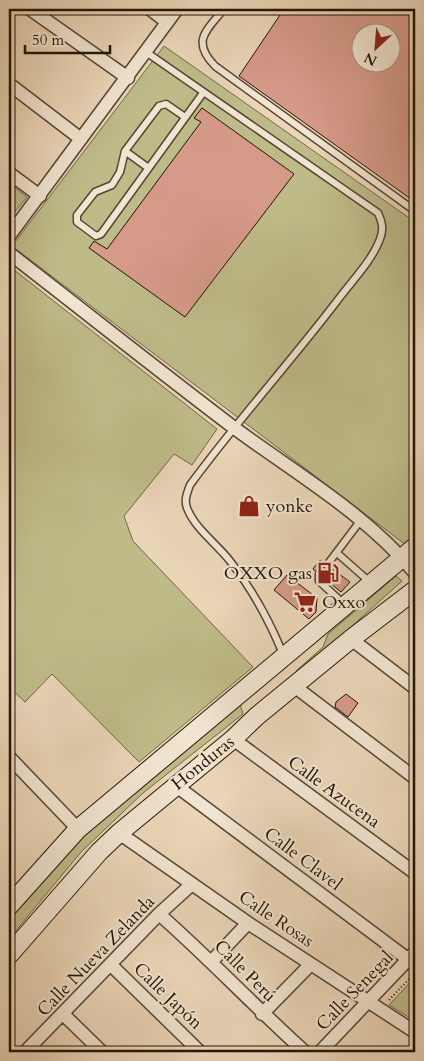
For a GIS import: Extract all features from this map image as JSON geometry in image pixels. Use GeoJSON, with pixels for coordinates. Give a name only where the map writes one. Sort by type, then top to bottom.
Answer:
{"type":"FeatureCollection","features":[{"type":"Feature","properties":{"kind":"street"},"geometry":{"type":"LineString","coordinates":[[30,9],[128,78]]}},
{"type":"Feature","properties":{"kind":"street"},"geometry":{"type":"LineString","coordinates":[[150,9],[167,22]]}},
{"type":"Feature","properties":{"kind":"street"},"geometry":{"type":"LineString","coordinates":[[9,236],[128,78],[177,9]]}},
{"type":"Feature","properties":{"kind":"street"},"geometry":{"type":"LineString","coordinates":[[9,84],[81,139]]}},
{"type":"Feature","properties":{"kind":"street"},"geometry":{"type":"LineString","coordinates":[[9,173],[40,196]]}},
{"type":"Feature","properties":{"kind":"street"},"geometry":{"type":"LineString","coordinates":[[9,253],[233,426],[361,520],[409,552],[415,573]]}},
{"type":"Feature","properties":{"kind":"street","name":"Honduras"},"geometry":{"type":"LineString","coordinates":[[9,906],[78,829],[409,552]]}},
{"type":"Feature","properties":{"kind":"street","name":"Honduras"},"geometry":{"type":"LineString","coordinates":[[9,955],[99,852],[119,833],[233,739],[257,716],[351,639],[415,590]]}},
{"type":"Feature","properties":{"kind":"street"},"geometry":{"type":"LineString","coordinates":[[351,639],[415,688]]}},
{"type":"Feature","properties":{"kind":"street"},"geometry":{"type":"LineString","coordinates":[[284,657],[294,686],[415,778]]}},
{"type":"Feature","properties":{"kind":"street"},"geometry":{"type":"LineString","coordinates":[[242,693],[257,716]]}},
{"type":"Feature","properties":{"kind":"street","name":"Calle Azucena"},"geometry":{"type":"LineString","coordinates":[[233,739],[415,873]]}},
{"type":"Feature","properties":{"kind":"street"},"geometry":{"type":"LineString","coordinates":[[9,757],[78,829]]}},
{"type":"Feature","properties":{"kind":"street","name":"Calle Clavel"},"geometry":{"type":"LineString","coordinates":[[175,785],[412,956]]}},
{"type":"Feature","properties":{"kind":"street","name":"Calle Rosas"},"geometry":{"type":"LineString","coordinates":[[119,833],[248,923],[415,1032]]}},
{"type":"Feature","properties":{"kind":"street","name":"Calle Nueva Zelanda"},"geometry":{"type":"LineString","coordinates":[[26,1052],[159,914],[192,884]]}},
{"type":"Feature","properties":{"kind":"street","name":"Calle Perú"},"geometry":{"type":"LineString","coordinates":[[159,914],[212,961],[262,1014],[305,1052]]}},
{"type":"Feature","properties":{"kind":"street"},"geometry":{"type":"LineString","coordinates":[[212,961],[248,923]]}},
{"type":"Feature","properties":{"kind":"street","name":"Calle Senegal"},"geometry":{"type":"LineString","coordinates":[[320,1052],[370,1002],[412,956]]}},
{"type":"Feature","properties":{"kind":"street"},"geometry":{"type":"LineString","coordinates":[[262,1014],[311,964]]}},
{"type":"Feature","properties":{"kind":"street","name":"Calle Japón"},"geometry":{"type":"LineString","coordinates":[[111,965],[200,1052]]}},
{"type":"Feature","properties":{"kind":"street"},"geometry":{"type":"LineString","coordinates":[[63,1014],[102,1052]]}},
{"type":"Feature","properties":{"kind":"lane"},"geometry":{"type":"LineString","coordinates":[[224,9],[202,38],[202,48],[215,66],[415,211]]}},
{"type":"Feature","properties":{"kind":"lane"},"geometry":{"type":"LineString","coordinates":[[146,52],[378,213],[382,223],[380,240],[369,258],[308,338],[233,426],[190,485],[186,496],[187,507],[201,529],[230,560],[249,588],[284,657]]}},
{"type":"Feature","properties":{"kind":"lane"},"geometry":{"type":"LineString","coordinates":[[185,117],[166,104],[162,104],[125,151],[120,172],[112,185],[96,192],[77,215],[76,219],[79,224],[96,236],[101,234],[147,167],[185,117],[203,93]]}},
{"type":"Feature","properties":{"kind":"lane"},"geometry":{"type":"LineString","coordinates":[[125,151],[147,167]]}},
{"type":"Feature","properties":{"kind":"lane"},"geometry":{"type":"LineString","coordinates":[[327,565],[361,520]]}},
{"type":"Feature","properties":{"kind":"lane"},"geometry":{"type":"LineString","coordinates":[[337,553],[372,584]]}},
{"type":"Feature","properties":{"kind":"lane"},"geometry":{"type":"LineString","coordinates":[[319,574],[319,581],[346,606]]}},
{"type":"Feature","properties":{"kind":"path"},"geometry":{"type":"LineString","coordinates":[[385,1005],[415,973]]}},
{"type":"Feature","properties":{"kind":"shaded area"},"geometry":{"type":"Polygon","coordinates":[[[164,46],[415,222],[415,536],[406,545],[12,246],[164,46]]]}},
{"type":"Feature","properties":{"kind":"shaded area"},"geometry":{"type":"Polygon","coordinates":[[[9,183],[27,197],[9,219],[9,183]]]}},
{"type":"Feature","properties":{"kind":"shaded area"},"geometry":{"type":"Polygon","coordinates":[[[9,266],[217,429],[192,465],[174,454],[124,516],[133,541],[253,667],[139,762],[52,674],[25,702],[9,687],[9,266]]]}},
{"type":"Feature","properties":{"kind":"shaded area"},"geometry":{"type":"Polygon","coordinates":[[[396,576],[402,581],[299,674],[296,671],[323,647],[328,634],[396,576]]]}},
{"type":"Feature","properties":{"kind":"shaded area"},"geometry":{"type":"Polygon","coordinates":[[[240,704],[243,714],[143,793],[81,852],[9,939],[9,918],[81,838],[126,796],[240,704]]]}},
{"type":"Feature","properties":{"kind":"shaded area"},"geometry":{"type":"Polygon","coordinates":[[[415,977],[415,1021],[389,1005],[415,977]]]}},
{"type":"Feature","properties":{"kind":"building"},"geometry":{"type":"Polygon","coordinates":[[[284,9],[415,9],[415,202],[239,76],[284,9]]]}},
{"type":"Feature","properties":{"kind":"building"},"geometry":{"type":"Polygon","coordinates":[[[202,108],[294,174],[185,317],[89,248],[94,241],[107,249],[201,122],[194,118],[202,108]]]}},
{"type":"Feature","properties":{"kind":"building","name":"Oxxo"},"geometry":{"type":"Polygon","coordinates":[[[320,560],[323,562],[324,569],[331,568],[350,582],[341,592],[324,578],[322,570],[315,571],[313,569],[320,560]]]}},
{"type":"Feature","properties":{"kind":"building"},"geometry":{"type":"Polygon","coordinates":[[[287,575],[317,598],[316,612],[309,619],[274,590],[287,575]]]}},
{"type":"Feature","properties":{"kind":"building"},"geometry":{"type":"Polygon","coordinates":[[[346,694],[358,703],[348,717],[335,707],[336,702],[346,694]]]}},
{"type":"Feature","properties":{"kind":"place","name":"yonke"},"geometry":{"type":"Point","coordinates":[249,506]}},
{"type":"Feature","properties":{"kind":"place","name":"OXXO gas"},"geometry":{"type":"Point","coordinates":[328,573]}},
{"type":"Feature","properties":{"kind":"place","name":"Oxxo"},"geometry":{"type":"Point","coordinates":[305,602]}}]}
